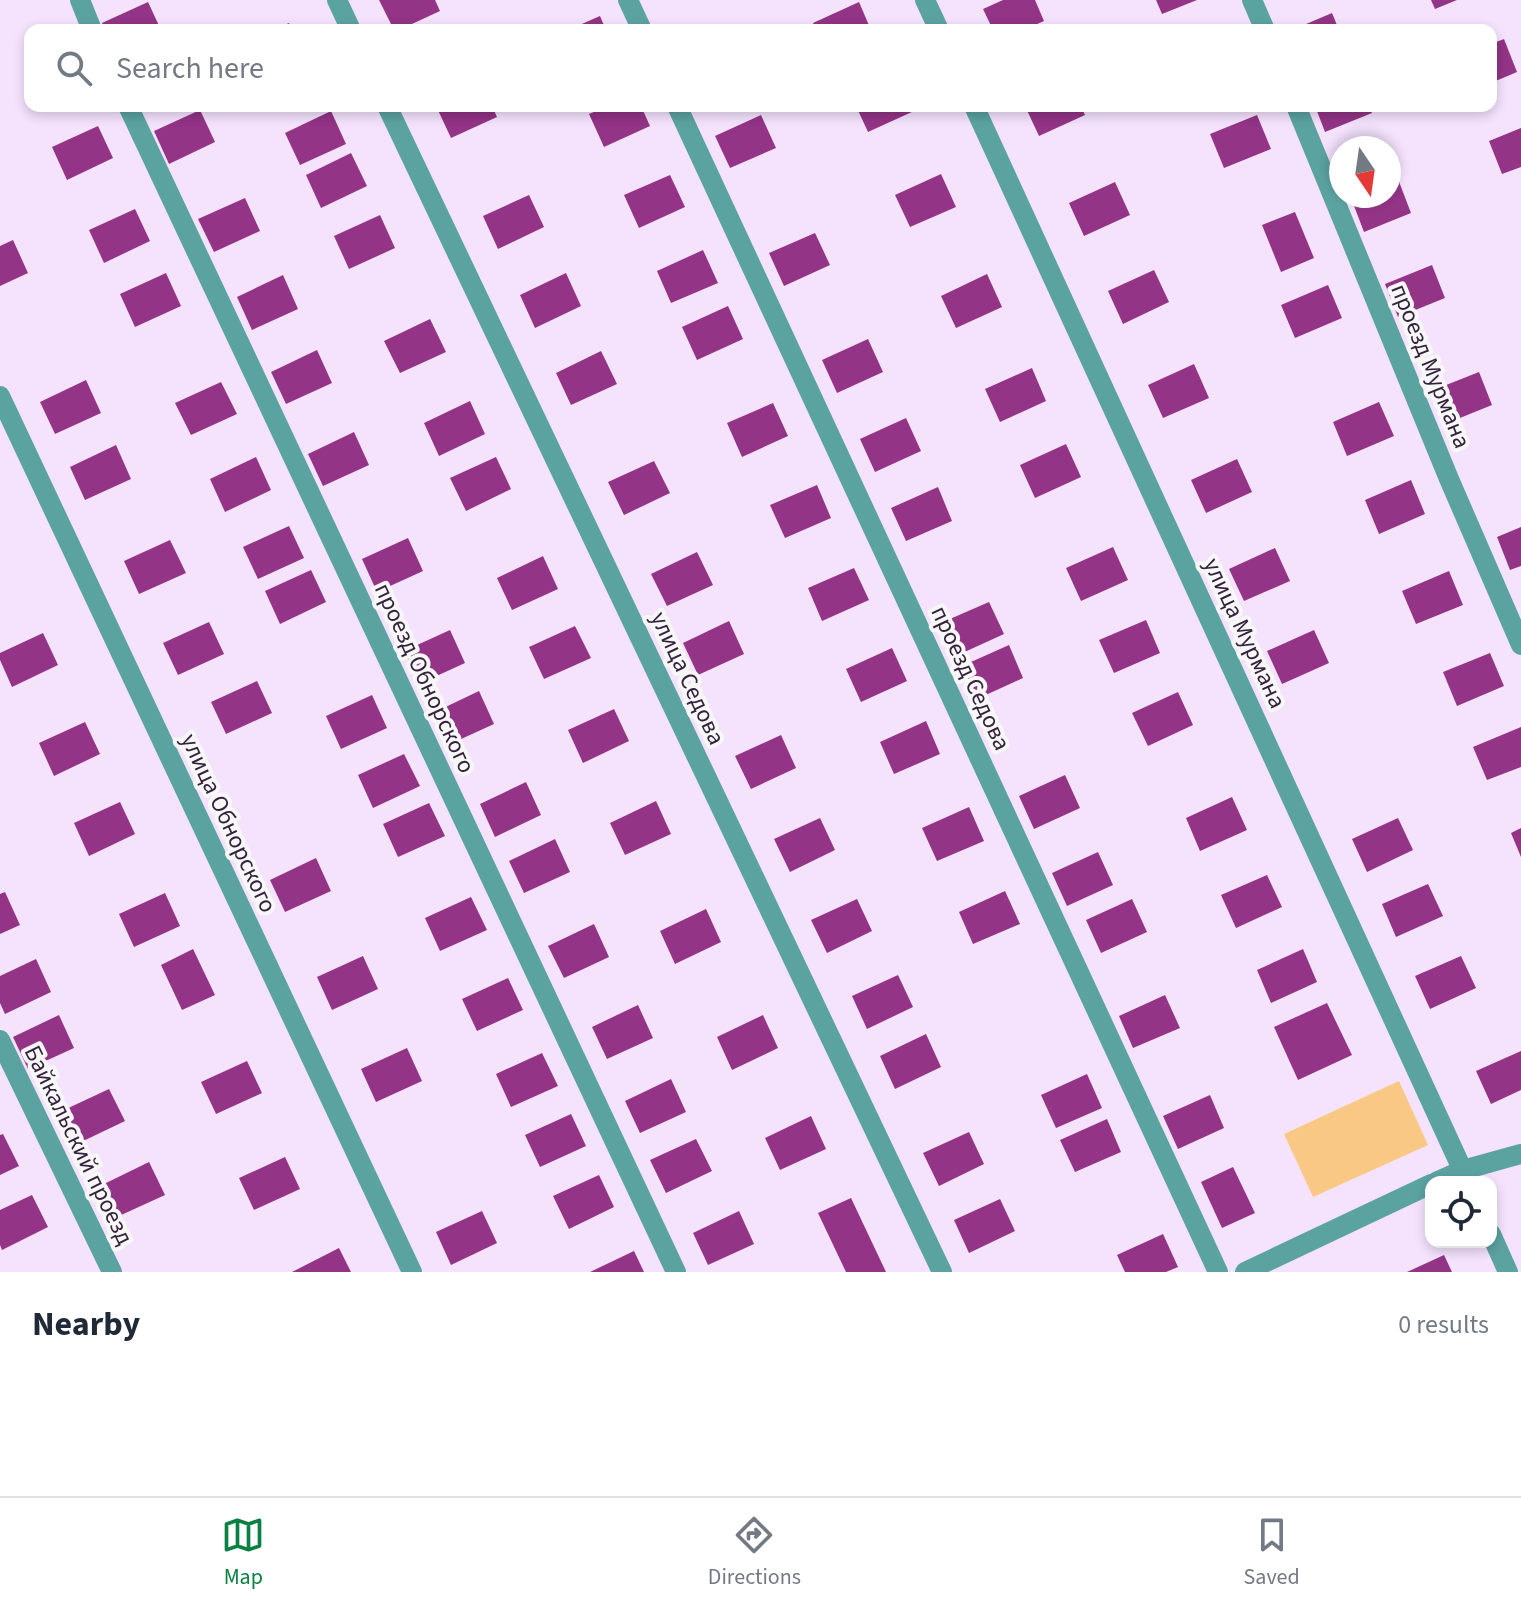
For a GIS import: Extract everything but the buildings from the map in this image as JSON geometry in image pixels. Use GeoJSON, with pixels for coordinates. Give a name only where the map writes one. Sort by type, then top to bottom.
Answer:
{"type":"FeatureCollection","features":[{"type":"Feature","properties":{"kind":"street"},"geometry":{"type":"LineString","coordinates":[[80,0],[90,24]]}},
{"type":"Feature","properties":{"kind":"street"},"geometry":{"type":"LineString","coordinates":[[337,0],[348,24]]}},
{"type":"Feature","properties":{"kind":"street"},"geometry":{"type":"LineString","coordinates":[[628,0],[639,24]]}},
{"type":"Feature","properties":{"kind":"street"},"geometry":{"type":"LineString","coordinates":[[925,0],[936,24]]}},
{"type":"Feature","properties":{"kind":"street"},"geometry":{"type":"LineString","coordinates":[[1252,0],[1262,24]]}},
{"type":"Feature","properties":{"kind":"street","name":"проезд Обнорского"},"geometry":{"type":"LineString","coordinates":[[131,112],[676,1272]]}},
{"type":"Feature","properties":{"kind":"street","name":"улица Седова"},"geometry":{"type":"LineString","coordinates":[[390,112],[942,1272]]}},
{"type":"Feature","properties":{"kind":"street","name":"проезд Седова"},"geometry":{"type":"LineString","coordinates":[[680,112],[1218,1272]]}},
{"type":"Feature","properties":{"kind":"street","name":"улица Мурмана"},"geometry":{"type":"LineString","coordinates":[[977,112],[1465,1176]]}},
{"type":"Feature","properties":{"kind":"street","name":"проезд Мурмана"},"geometry":{"type":"LineString","coordinates":[[1298,112],[1449,479],[1521,645]]}},
{"type":"Feature","properties":{"kind":"street","name":"улица Обнорского"},"geometry":{"type":"LineString","coordinates":[[0,396],[412,1272]]}},
{"type":"Feature","properties":{"kind":"street","name":"Байкальский проезд"},"geometry":{"type":"LineString","coordinates":[[0,1040],[112,1272]]}},
{"type":"Feature","properties":{"kind":"street"},"geometry":{"type":"LineString","coordinates":[[1465,1176],[1521,1154]]}},
{"type":"Feature","properties":{"kind":"street"},"geometry":{"type":"LineString","coordinates":[[1245,1272],[1425,1187]]}},
{"type":"Feature","properties":{"kind":"street"},"geometry":{"type":"LineString","coordinates":[[1497,1247],[1508,1272]]}},
{"type":"Feature","properties":{"kind":"shaded area"},"geometry":{"type":"Polygon","coordinates":[[[1399,1081],[1428,1145],[1313,1197],[1284,1134],[1399,1081]]]}}]}
